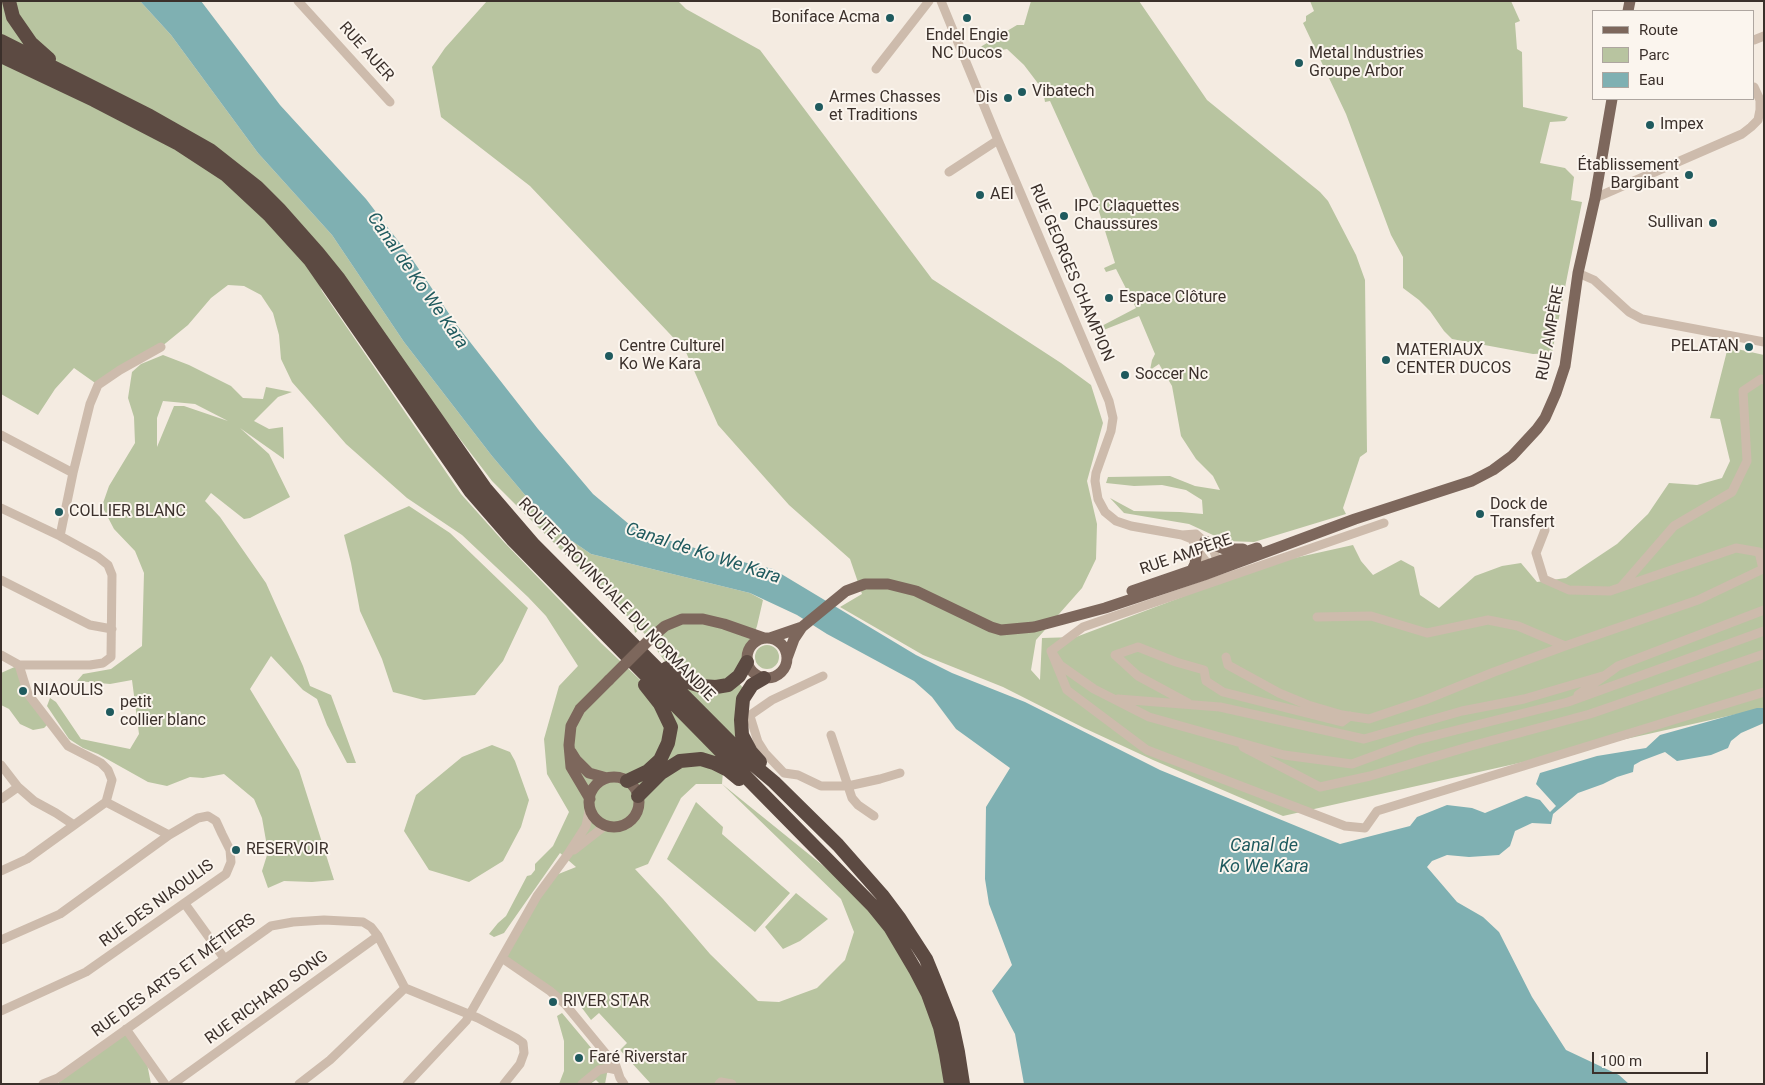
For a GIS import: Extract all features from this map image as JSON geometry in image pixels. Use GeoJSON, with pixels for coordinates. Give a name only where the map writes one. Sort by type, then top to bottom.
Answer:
{"type":"FeatureCollection","features":[{"type":"Feature","properties":{"kind":"highway"},"geometry":{"type":"LineString","coordinates":[[9,1],[13,17],[31,43],[61,70]]}},
{"type":"Feature","properties":{"kind":"highway","name":"ROUTE PROVINCIALE DU NORMANDIE"},"geometry":{"type":"LineString","coordinates":[[1,41],[150,116],[210,150],[257,187],[279,209],[339,280],[485,488],[619,638],[772,804],[873,906],[890,928],[928,994],[940,1027],[951,1084]]}},
{"type":"Feature","properties":{"kind":"highway","name":"ROUTE PROVINCIALE DU NORMANDIE"},"geometry":{"type":"LineString","coordinates":[[1,56],[94,100],[177,143],[226,176],[270,216],[315,267],[471,492],[512,539],[749,761],[774,782],[838,845],[882,895],[926,959],[946,1009],[958,1052],[963,1084]]}},
{"type":"Feature","properties":{"kind":"highway"},"geometry":{"type":"LineString","coordinates":[[619,638],[648,650],[679,679],[701,686],[716,687],[728,685],[740,676],[748,657]]}},
{"type":"Feature","properties":{"kind":"highway"},"geometry":{"type":"LineString","coordinates":[[619,638],[644,685],[660,704],[670,727],[668,743],[660,760],[648,771],[627,781]]}},
{"type":"Feature","properties":{"kind":"highway"},"geometry":{"type":"LineString","coordinates":[[764,678],[752,685],[743,699],[746,718],[742,735],[751,752],[774,782]]}},
{"type":"Feature","properties":{"kind":"highway"},"geometry":{"type":"LineString","coordinates":[[638,796],[661,773],[680,761],[701,759],[728,770],[772,804]]}},
{"type":"Feature","properties":{"kind":"main road","name":"RUE AMPÈRE"},"geometry":{"type":"LineString","coordinates":[[805,625],[846,591],[866,584],[888,584],[916,591],[991,627],[1002,630],[1034,627],[1141,596],[1230,566],[1331,528],[1472,482],[1493,470],[1528,440],[1545,418],[1565,366],[1578,273],[1595,198],[1612,100]]}},
{"type":"Feature","properties":{"kind":"main road","name":"RUE AMPÈRE"},"geometry":{"type":"LineString","coordinates":[[1054,622],[1104,601],[1192,570],[1315,529],[1331,528]]}},
{"type":"Feature","properties":{"kind":"main road"},"geometry":{"type":"LineString","coordinates":[[1205,541],[1224,549],[1258,548]]}},
{"type":"Feature","properties":{"kind":"main road"},"geometry":{"type":"LineString","coordinates":[[1192,570],[1197,550]]}},
{"type":"Feature","properties":{"kind":"main road"},"geometry":{"type":"LineString","coordinates":[[570,750],[576,760],[589,773],[627,781],[636,790],[638,809],[631,820],[618,826],[606,825],[596,819],[572,767],[569,745],[571,726],[580,709],[650,638],[665,626],[682,619],[703,619],[780,643],[786,652],[787,658]]}},
{"type":"Feature","properties":{"kind":"main road"},"geometry":{"type":"LineString","coordinates":[[724,624],[745,642],[753,673],[764,678],[770,678],[780,673],[786,664],[794,639],[805,625]]}},
{"type":"Feature","properties":{"kind":"main road"},"geometry":{"type":"LineString","coordinates":[[748,657],[754,643],[805,625]]}},
{"type":"Feature","properties":{"kind":"main road"},"geometry":{"type":"LineString","coordinates":[[590,803],[595,786],[607,778]]}},
{"type":"Feature","properties":{"kind":"street","name":"RUE AUER"},"geometry":{"type":"LineString","coordinates":[[298,1],[390,102]]}},
{"type":"Feature","properties":{"kind":"street"},"geometry":{"type":"LineString","coordinates":[[876,69],[929,1]]}},
{"type":"Feature","properties":{"kind":"street","name":"RUE GEORGES CHAMPION"},"geometry":{"type":"LineString","coordinates":[[941,1],[1109,401],[1113,418],[1111,431],[1094,481],[1098,499],[1105,512],[1116,521],[1130,526],[1182,535],[1196,534],[1205,541]]}},
{"type":"Feature","properties":{"kind":"street"},"geometry":{"type":"LineString","coordinates":[[1595,198],[1742,134],[1751,128],[1758,120],[1760,110],[1760,100],[1755,89]]}},
{"type":"Feature","properties":{"kind":"street"},"geometry":{"type":"LineString","coordinates":[[949,172],[998,140]]}},
{"type":"Feature","properties":{"kind":"street"},"geometry":{"type":"LineString","coordinates":[[1578,273],[1594,280],[1629,312],[1642,319],[1764,342]]}},
{"type":"Feature","properties":{"kind":"street"},"geometry":{"type":"LineString","coordinates":[[60,536],[90,404],[98,385],[160,346]]}},
{"type":"Feature","properties":{"kind":"street"},"geometry":{"type":"LineString","coordinates":[[1621,587],[1674,526],[1732,492],[1747,461],[1743,391],[1761,379],[1764,380]]}},
{"type":"Feature","properties":{"kind":"street"},"geometry":{"type":"LineString","coordinates":[[1,435],[73,473]]}},
{"type":"Feature","properties":{"kind":"street"},"geometry":{"type":"LineString","coordinates":[[1,508],[60,536],[98,557],[108,565],[112,575],[112,657],[103,663],[90,665],[19,665],[1,655]]}},
{"type":"Feature","properties":{"kind":"street"},"geometry":{"type":"LineString","coordinates":[[1050,651],[1083,627],[1384,523]]}},
{"type":"Feature","properties":{"kind":"street"},"geometry":{"type":"LineString","coordinates":[[1226,657],[1228,665],[1279,693],[1308,706],[1369,719],[1425,700],[1565,646],[1698,600],[1762,569],[1759,552],[1736,548],[1610,591],[1569,590],[1544,579],[1536,553],[1545,530]]}},
{"type":"Feature","properties":{"kind":"street"},"geometry":{"type":"LineString","coordinates":[[1182,535],[1192,539],[1197,550],[1213,564]]}},
{"type":"Feature","properties":{"kind":"street"},"geometry":{"type":"LineString","coordinates":[[1205,541],[1213,549],[1213,564]]}},
{"type":"Feature","properties":{"kind":"street"},"geometry":{"type":"LineString","coordinates":[[1141,596],[1213,564],[1230,566]]}},
{"type":"Feature","properties":{"kind":"street"},"geometry":{"type":"LineString","coordinates":[[1,580],[90,624],[112,629]]}},
{"type":"Feature","properties":{"kind":"street"},"geometry":{"type":"LineString","coordinates":[[1568,702],[1618,666],[1764,610]]}},
{"type":"Feature","properties":{"kind":"street"},"geometry":{"type":"LineString","coordinates":[[1317,617],[1371,616],[1427,632],[1488,620],[1518,626],[1565,646]]}},
{"type":"Feature","properties":{"kind":"street"},"geometry":{"type":"LineString","coordinates":[[1050,651],[1060,665],[1094,689],[1149,717],[1284,754],[1352,764],[1417,740],[1568,702],[1764,631]]}},
{"type":"Feature","properties":{"kind":"street"},"geometry":{"type":"LineString","coordinates":[[1192,705],[1138,676],[1115,656],[1138,647],[1176,662],[1204,670],[1206,681],[1223,692],[1342,722],[1350,716]]}},
{"type":"Feature","properties":{"kind":"street"},"geometry":{"type":"LineString","coordinates":[[1050,651],[1067,690],[1147,750],[1345,826],[1365,828],[1377,811],[1764,692]]}},
{"type":"Feature","properties":{"kind":"street"},"geometry":{"type":"LineString","coordinates":[[1227,739],[1320,787],[1370,776],[1590,714],[1764,654]]}},
{"type":"Feature","properties":{"kind":"street"},"geometry":{"type":"LineString","coordinates":[[1,871],[27,859],[106,802],[112,780],[108,770],[101,763],[68,746],[28,694],[19,665]]}},
{"type":"Feature","properties":{"kind":"street"},"geometry":{"type":"LineString","coordinates":[[1113,699],[1220,707],[1364,739],[1462,711],[1524,699],[1606,675]]}},
{"type":"Feature","properties":{"kind":"street"},"geometry":{"type":"LineString","coordinates":[[823,676],[772,700],[746,718],[765,753],[784,773],[798,775],[821,786],[848,786],[900,773]]}},
{"type":"Feature","properties":{"kind":"street"},"geometry":{"type":"LineString","coordinates":[[831,735],[852,798],[858,805],[874,816]]}},
{"type":"Feature","properties":{"kind":"street"},"geometry":{"type":"LineString","coordinates":[[1,764],[18,787],[34,801],[74,825]]}},
{"type":"Feature","properties":{"kind":"street"},"geometry":{"type":"LineString","coordinates":[[1,799],[18,787]]}},
{"type":"Feature","properties":{"kind":"street"},"geometry":{"type":"LineString","coordinates":[[1,940],[60,914],[169,835],[106,802]]}},
{"type":"Feature","properties":{"kind":"street"},"geometry":{"type":"LineString","coordinates":[[406,1084],[460,1029],[470,1015],[537,896],[586,826],[590,803]]}},
{"type":"Feature","properties":{"kind":"street","name":"RUE DES NIAOULIS"},"geometry":{"type":"LineString","coordinates":[[1,1011],[86,972],[226,874],[231,862],[230,850],[216,821],[208,816],[198,818],[169,835]]}},
{"type":"Feature","properties":{"kind":"street"},"geometry":{"type":"LineString","coordinates":[[568,854],[606,825]]}},
{"type":"Feature","properties":{"kind":"street"},"geometry":{"type":"LineString","coordinates":[[185,904],[224,958]]}},
{"type":"Feature","properties":{"kind":"street","name":"RUE DES ARTS ET MÉTIERS"},"geometry":{"type":"LineString","coordinates":[[43,1084],[58,1081],[126,1029],[271,926],[324,920],[363,922],[371,927],[378,936],[406,988]]}},
{"type":"Feature","properties":{"kind":"street","name":"RUE RICHARD SONG"},"geometry":{"type":"LineString","coordinates":[[173,1084],[378,936]]}},
{"type":"Feature","properties":{"kind":"street"},"geometry":{"type":"LineString","coordinates":[[502,958],[550,990],[565,1004],[616,1066],[624,1084]]}},
{"type":"Feature","properties":{"kind":"street"},"geometry":{"type":"LineString","coordinates":[[299,1084],[330,1060],[406,988],[470,1015],[523,1043],[524,1053],[520,1064],[504,1084]]}},
{"type":"Feature","properties":{"kind":"street"},"geometry":{"type":"LineString","coordinates":[[126,1029],[164,1084]]}},
{"type":"Feature","properties":{"kind":"street"},"geometry":{"type":"LineString","coordinates":[[582,1084],[599,1070],[608,1068],[617,1070]]}},
{"type":"Feature","properties":{"kind":"street"},"geometry":{"type":"LineString","coordinates":[[719,1084],[721,1082],[732,1084]]}},
{"type":"Feature","properties":{"kind":"green space"},"geometry":{"type":"Polygon","coordinates":[[[1,1],[140,1],[171,35],[258,153],[332,235],[404,342],[492,456],[553,528],[591,554],[750,593],[763,600],[757,626],[737,681],[744,689],[747,752],[687,691],[644,633],[640,629],[635,633],[633,622],[492,481],[318,253],[279,209],[1,41],[1,1]]]}},
{"type":"Feature","properties":{"kind":"green space"},"geometry":{"type":"Polygon","coordinates":[[[487,1],[678,1],[686,9],[760,50],[932,279],[1061,363],[1091,385],[1103,423],[1087,481],[1097,524],[1096,559],[1082,588],[1036,640],[1031,670],[1040,680],[1042,638],[1076,637],[1272,563],[1353,545],[1361,561],[1373,575],[1401,560],[1414,567],[1420,595],[1439,608],[1475,576],[1502,566],[1521,563],[1537,582],[1566,578],[1617,544],[1648,514],[1669,483],[1697,485],[1722,478],[1730,461],[1720,419],[1710,418],[1728,347],[1764,355],[1764,708],[1283,816],[1153,760],[1003,687],[923,655],[840,607],[862,594],[850,559],[789,505],[718,425],[685,350],[530,186],[441,117],[432,67],[445,48],[487,1]]]}},
{"type":"Feature","properties":{"kind":"green space"},"geometry":{"type":"Polygon","coordinates":[[[1031,1],[1139,1],[1207,100],[1320,192],[1328,201],[1356,255],[1365,280],[1367,452],[1360,457],[1343,508],[1346,514],[1254,542],[1226,541],[1189,524],[1124,513],[1110,498],[1134,511],[1203,514],[1202,500],[1186,490],[1162,485],[1134,486],[1106,483],[1108,477],[1170,476],[1195,486],[1220,490],[1213,476],[1196,459],[1181,436],[1172,386],[1159,364],[1150,370],[1155,354],[1139,316],[1096,333],[1094,330],[1136,308],[1116,269],[1106,272],[1104,268],[1115,263],[1097,205],[1050,101],[1045,102],[1043,90],[1024,65],[1007,49],[975,55],[982,46],[1017,25],[1024,25],[1031,1]]]}},
{"type":"Feature","properties":{"kind":"green space"},"geometry":{"type":"Polygon","coordinates":[[[1310,1],[1511,1],[1520,21],[1515,23],[1517,49],[1522,52],[1523,107],[1568,117],[1565,121],[1550,122],[1540,163],[1565,168],[1574,177],[1571,200],[1582,202],[1552,353],[1533,354],[1452,339],[1430,311],[1403,288],[1403,257],[1391,235],[1346,114],[1303,23],[1306,21],[1306,16],[1314,11],[1310,1]]]}},
{"type":"Feature","properties":{"kind":"green space"},"geometry":{"type":"Polygon","coordinates":[[[1,56],[202,159],[310,260],[322,291],[461,494],[503,541],[601,643],[724,759],[722,784],[873,906],[916,971],[951,1084],[651,1084],[620,1050],[627,1043],[599,1013],[591,1020],[576,1000],[565,1004],[505,960],[551,877],[576,867],[560,853],[504,933],[494,937],[489,934],[506,916],[527,876],[531,875],[535,870],[535,864],[553,846],[569,812],[547,774],[544,739],[559,686],[578,666],[546,616],[528,597],[462,535],[407,498],[346,444],[292,382],[281,359],[279,335],[273,313],[261,295],[244,286],[228,285],[211,298],[188,325],[161,347],[98,385],[74,368],[55,389],[38,415],[1,394],[1,56]],[[696,784],[681,798],[648,864],[635,869],[710,954],[758,1001],[779,1002],[817,988],[845,960],[854,932],[841,899],[722,784],[696,784]]]}},
{"type":"Feature","properties":{"kind":"green space"},"geometry":{"type":"Polygon","coordinates":[[[163,355],[189,365],[231,386],[243,398],[263,399],[266,387],[292,392],[278,397],[254,421],[269,429],[283,427],[284,459],[240,428],[269,454],[290,497],[250,518],[244,519],[211,493],[205,501],[220,517],[266,583],[310,686],[331,695],[356,763],[347,763],[327,725],[317,699],[303,690],[271,656],[250,689],[299,770],[334,880],[312,882],[284,881],[268,888],[262,871],[268,852],[262,818],[254,799],[224,774],[203,778],[190,777],[167,786],[148,782],[69,739],[47,706],[50,698],[56,702],[81,739],[130,749],[139,734],[132,680],[110,684],[77,681],[83,674],[111,669],[142,646],[144,573],[135,551],[114,529],[102,506],[109,486],[135,443],[134,417],[128,398],[132,372],[141,364],[163,355]],[[163,401],[157,418],[157,447],[174,406],[184,406],[228,421],[195,404],[163,401]]]}},
{"type":"Feature","properties":{"kind":"green space"},"geometry":{"type":"Polygon","coordinates":[[[409,506],[450,533],[528,608],[503,661],[475,695],[424,700],[393,692],[382,659],[360,611],[344,535],[409,506]]]}},
{"type":"Feature","properties":{"kind":"green space"},"geometry":{"type":"Polygon","coordinates":[[[767,645],[776,648],[779,657],[776,666],[767,669],[758,666],[755,657],[758,648],[767,645]]]}},
{"type":"Feature","properties":{"kind":"green space"},"geometry":{"type":"Polygon","coordinates":[[[19,665],[28,694],[50,722],[44,728],[33,730],[20,724],[9,709],[1,705],[1,673],[19,665]]]}},
{"type":"Feature","properties":{"kind":"green space"},"geometry":{"type":"Polygon","coordinates":[[[492,745],[510,752],[529,800],[521,827],[503,861],[469,882],[429,870],[404,831],[416,795],[462,757],[492,745]]]}},
{"type":"Feature","properties":{"kind":"green space"},"geometry":{"type":"Polygon","coordinates":[[[696,802],[723,827],[722,834],[790,893],[755,932],[667,859],[696,802]]]}},
{"type":"Feature","properties":{"kind":"green space"},"geometry":{"type":"Polygon","coordinates":[[[796,893],[828,919],[800,941],[783,949],[765,927],[796,893]]]}},
{"type":"Feature","properties":{"kind":"green space"},"geometry":{"type":"Polygon","coordinates":[[[562,1013],[608,1068],[605,1084],[600,1084],[596,1080],[590,1084],[559,1084],[564,1071],[564,1041],[557,1016],[562,1013]]]}},
{"type":"Feature","properties":{"kind":"green space"},"geometry":{"type":"Polygon","coordinates":[[[126,1029],[146,1058],[151,1084],[59,1084],[58,1078],[126,1029]]]}},
{"type":"Feature","properties":{"kind":"water","name":"Canal de Ko We Kara"},"geometry":{"type":"Polygon","coordinates":[[[140,1],[201,1],[280,105],[366,199],[412,259],[456,324],[538,429],[593,494],[630,525],[657,537],[773,569],[916,655],[952,673],[1025,702],[1160,770],[1340,844],[1410,826],[1417,817],[1447,805],[1472,808],[1485,813],[1526,796],[1540,800],[1550,812],[1556,806],[1536,784],[1540,773],[1597,756],[1646,748],[1660,735],[1757,708],[1764,708],[1764,723],[1741,733],[1731,741],[1728,748],[1711,755],[1677,761],[1665,752],[1641,761],[1634,765],[1633,772],[1578,793],[1553,814],[1551,824],[1532,823],[1515,831],[1510,846],[1499,855],[1469,857],[1447,855],[1432,861],[1427,867],[1457,902],[1483,917],[1499,932],[1532,997],[1566,1050],[1619,1075],[1629,1084],[1024,1084],[1015,1034],[992,991],[1012,965],[989,904],[985,879],[986,807],[1010,768],[956,729],[932,697],[914,681],[827,634],[797,615],[750,593],[591,554],[553,528],[492,456],[404,342],[332,235],[258,153],[171,35],[140,1]]]}},
{"type":"Feature","properties":{"kind":"place","name":"Boniface Acma"},"geometry":{"type":"Point","coordinates":[890,18]}},
{"type":"Feature","properties":{"kind":"place","name":"Endel Engie NC Ducos"},"geometry":{"type":"Point","coordinates":[967,18]}},
{"type":"Feature","properties":{"kind":"place","name":"Metal Industries Groupe Arbor"},"geometry":{"type":"Point","coordinates":[1299,63]}},
{"type":"Feature","properties":{"kind":"place","name":"Vibatech"},"geometry":{"type":"Point","coordinates":[1022,92]}},
{"type":"Feature","properties":{"kind":"place","name":"Dis"},"geometry":{"type":"Point","coordinates":[1008,98]}},
{"type":"Feature","properties":{"kind":"place","name":"Armes Chasses et Traditions"},"geometry":{"type":"Point","coordinates":[819,107]}},
{"type":"Feature","properties":{"kind":"place","name":"Impex"},"geometry":{"type":"Point","coordinates":[1650,125]}},
{"type":"Feature","properties":{"kind":"place","name":"Établissement Bargibant"},"geometry":{"type":"Point","coordinates":[1689,175]}},
{"type":"Feature","properties":{"kind":"place","name":"AEI"},"geometry":{"type":"Point","coordinates":[980,195]}},
{"type":"Feature","properties":{"kind":"place","name":"IPC Claquettes Chaussures"},"geometry":{"type":"Point","coordinates":[1064,216]}},
{"type":"Feature","properties":{"kind":"place","name":"Sullivan"},"geometry":{"type":"Point","coordinates":[1713,223]}},
{"type":"Feature","properties":{"kind":"place","name":"Espace Clôture"},"geometry":{"type":"Point","coordinates":[1109,298]}},
{"type":"Feature","properties":{"kind":"place","name":"PELATAN"},"geometry":{"type":"Point","coordinates":[1749,347]}},
{"type":"Feature","properties":{"kind":"place","name":"Centre Culturel Ko We Kara"},"geometry":{"type":"Point","coordinates":[609,356]}},
{"type":"Feature","properties":{"kind":"place","name":"MATERIAUX CENTER DUCOS"},"geometry":{"type":"Point","coordinates":[1386,360]}},
{"type":"Feature","properties":{"kind":"place","name":"Soccer Nc"},"geometry":{"type":"Point","coordinates":[1125,375]}},
{"type":"Feature","properties":{"kind":"place","name":"COLLIER BLANC"},"geometry":{"type":"Point","coordinates":[59,512]}},
{"type":"Feature","properties":{"kind":"place","name":"Dock de Transfert"},"geometry":{"type":"Point","coordinates":[1480,514]}},
{"type":"Feature","properties":{"kind":"place","name":"NIAOULIS"},"geometry":{"type":"Point","coordinates":[23,691]}},
{"type":"Feature","properties":{"kind":"place","name":"petit collier blanc"},"geometry":{"type":"Point","coordinates":[110,712]}},
{"type":"Feature","properties":{"kind":"place","name":"RESERVOIR"},"geometry":{"type":"Point","coordinates":[236,850]}},
{"type":"Feature","properties":{"kind":"place","name":"RIVER STAR"},"geometry":{"type":"Point","coordinates":[553,1002]}},
{"type":"Feature","properties":{"kind":"place","name":"Faré Riverstar"},"geometry":{"type":"Point","coordinates":[579,1058]}}]}
